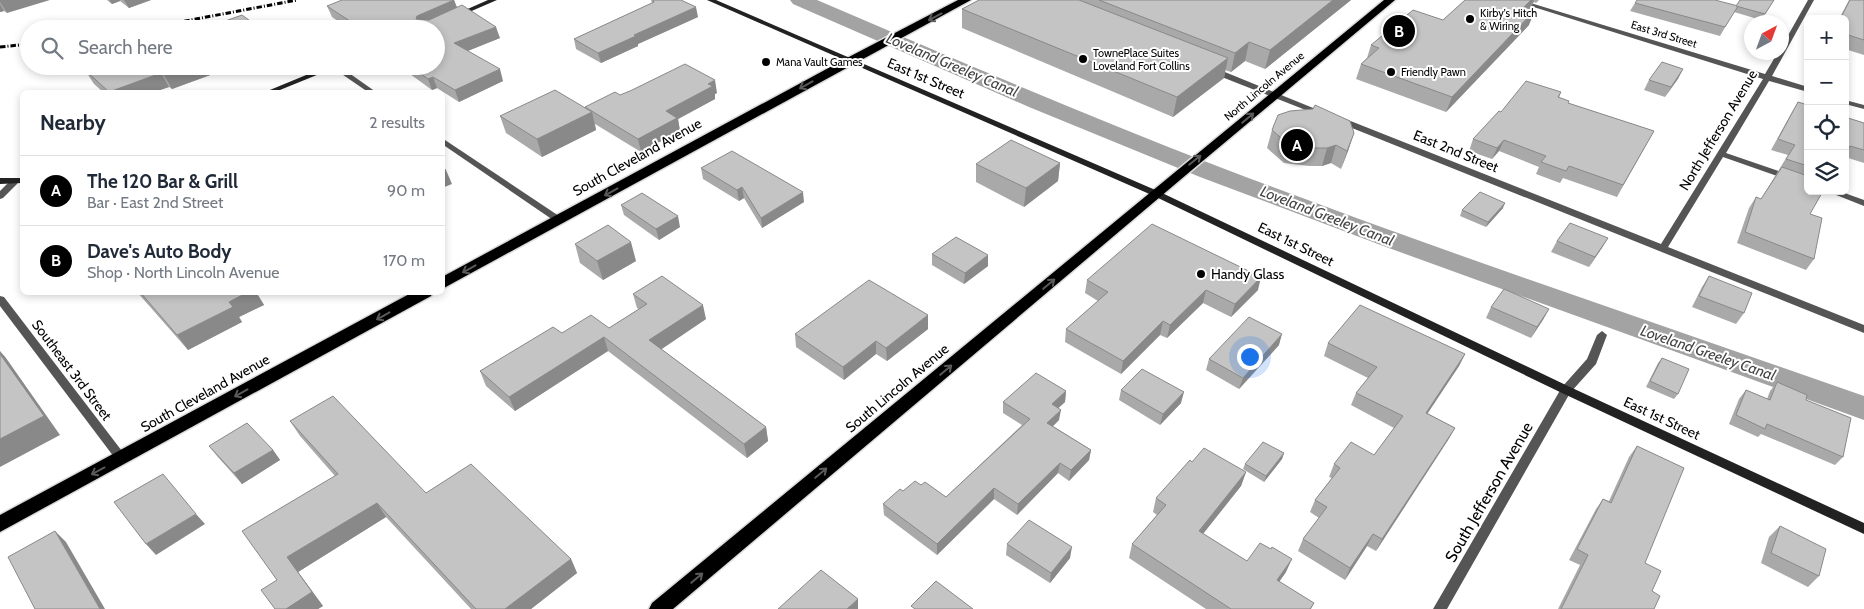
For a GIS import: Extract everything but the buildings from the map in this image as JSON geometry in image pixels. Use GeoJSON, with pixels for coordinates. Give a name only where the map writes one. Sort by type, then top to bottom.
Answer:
{"type":"FeatureCollection","features":[{"type":"Feature","properties":{"kind":"highway","name":"South Cleveland Avenue"},"geometry":{"type":"LineString","coordinates":[[445,282],[966,0]]}},
{"type":"Feature","properties":{"kind":"highway","name":"North Lincoln Avenue"},"geometry":{"type":"LineString","coordinates":[[1157,194],[1181,172],[1390,0]]}},
{"type":"Feature","properties":{"kind":"highway","name":"South Lincoln Avenue"},"geometry":{"type":"LineString","coordinates":[[659,609],[1157,194]]}},
{"type":"Feature","properties":{"kind":"highway","name":"South Cleveland Avenue"},"geometry":{"type":"LineString","coordinates":[[0,524],[420,295]]}},
{"type":"Feature","properties":{"kind":"main road"},"geometry":{"type":"LineString","coordinates":[[450,18],[494,0]]}},
{"type":"Feature","properties":{"kind":"main road","name":"East 1st Street"},"geometry":{"type":"LineString","coordinates":[[710,0],[849,62],[1040,142],[1157,194],[1566,390],[1864,529]]}},
{"type":"Feature","properties":{"kind":"main road"},"geometry":{"type":"LineString","coordinates":[[274,90],[312,75]]}},
{"type":"Feature","properties":{"kind":"main road"},"geometry":{"type":"LineString","coordinates":[[0,182],[18,181]]}},
{"type":"Feature","properties":{"kind":"street","name":"East 3rd Street"},"geometry":{"type":"LineString","coordinates":[[1514,0],[1804,89]]}},
{"type":"Feature","properties":{"kind":"street","name":"North Jefferson Avenue"},"geometry":{"type":"LineString","coordinates":[[1663,248],[1767,78],[1812,0]]}},
{"type":"Feature","properties":{"kind":"street","name":"East 2nd Street"},"geometry":{"type":"LineString","coordinates":[[1205,67],[1864,329]]}},
{"type":"Feature","properties":{"kind":"street"},"geometry":{"type":"LineString","coordinates":[[348,75],[369,90]]}},
{"type":"Feature","properties":{"kind":"street"},"geometry":{"type":"LineString","coordinates":[[1849,103],[1864,107]]}},
{"type":"Feature","properties":{"kind":"street"},"geometry":{"type":"LineString","coordinates":[[445,142],[559,220]]}},
{"type":"Feature","properties":{"kind":"street"},"geometry":{"type":"LineString","coordinates":[[1721,154],[1804,183]]}},
{"type":"Feature","properties":{"kind":"street"},"geometry":{"type":"LineString","coordinates":[[0,196],[18,181]]}},
{"type":"Feature","properties":{"kind":"street"},"geometry":{"type":"LineString","coordinates":[[1841,195],[1864,203]]}},
{"type":"Feature","properties":{"kind":"street","name":"Southeast 3rd Street"},"geometry":{"type":"LineString","coordinates":[[0,299],[121,458]]}},
{"type":"Feature","properties":{"kind":"street"},"geometry":{"type":"LineString","coordinates":[[1566,390],[1592,361],[1602,335]]}},
{"type":"Feature","properties":{"kind":"street","name":"South Jefferson Avenue"},"geometry":{"type":"LineString","coordinates":[[1440,609],[1566,390]]}},
{"type":"Feature","properties":{"kind":"waterway","name":"Loveland Greeley Canal"},"geometry":{"type":"LineString","coordinates":[[800,0],[1037,103],[1302,207],[1864,408]]}},
{"type":"Feature","properties":{"kind":"railway"},"geometry":{"type":"LineString","coordinates":[[191,20],[297,0]]}},
{"type":"Feature","properties":{"kind":"railway"},"geometry":{"type":"LineString","coordinates":[[0,47],[20,45]]}},
{"type":"Feature","properties":{"kind":"place","name":"Kirby's Hitch & Wiring"},"geometry":{"type":"Point","coordinates":[1470,19]}},
{"type":"Feature","properties":{"kind":"place","name":"Dave's Auto Body"},"geometry":{"type":"Point","coordinates":[1399,31]}},
{"type":"Feature","properties":{"kind":"place","name":"TownePlace Suites Loveland Fort Collins"},"geometry":{"type":"Point","coordinates":[1083,59]}},
{"type":"Feature","properties":{"kind":"place","name":"Mana Vault Games"},"geometry":{"type":"Point","coordinates":[766,62]}},
{"type":"Feature","properties":{"kind":"place","name":"Friendly Pawn"},"geometry":{"type":"Point","coordinates":[1391,72]}},
{"type":"Feature","properties":{"kind":"place","name":"The 120 Bar & Grill"},"geometry":{"type":"Point","coordinates":[1297,145]}},
{"type":"Feature","properties":{"kind":"place","name":"Handy Glass"},"geometry":{"type":"Point","coordinates":[1201,274]}}]}
